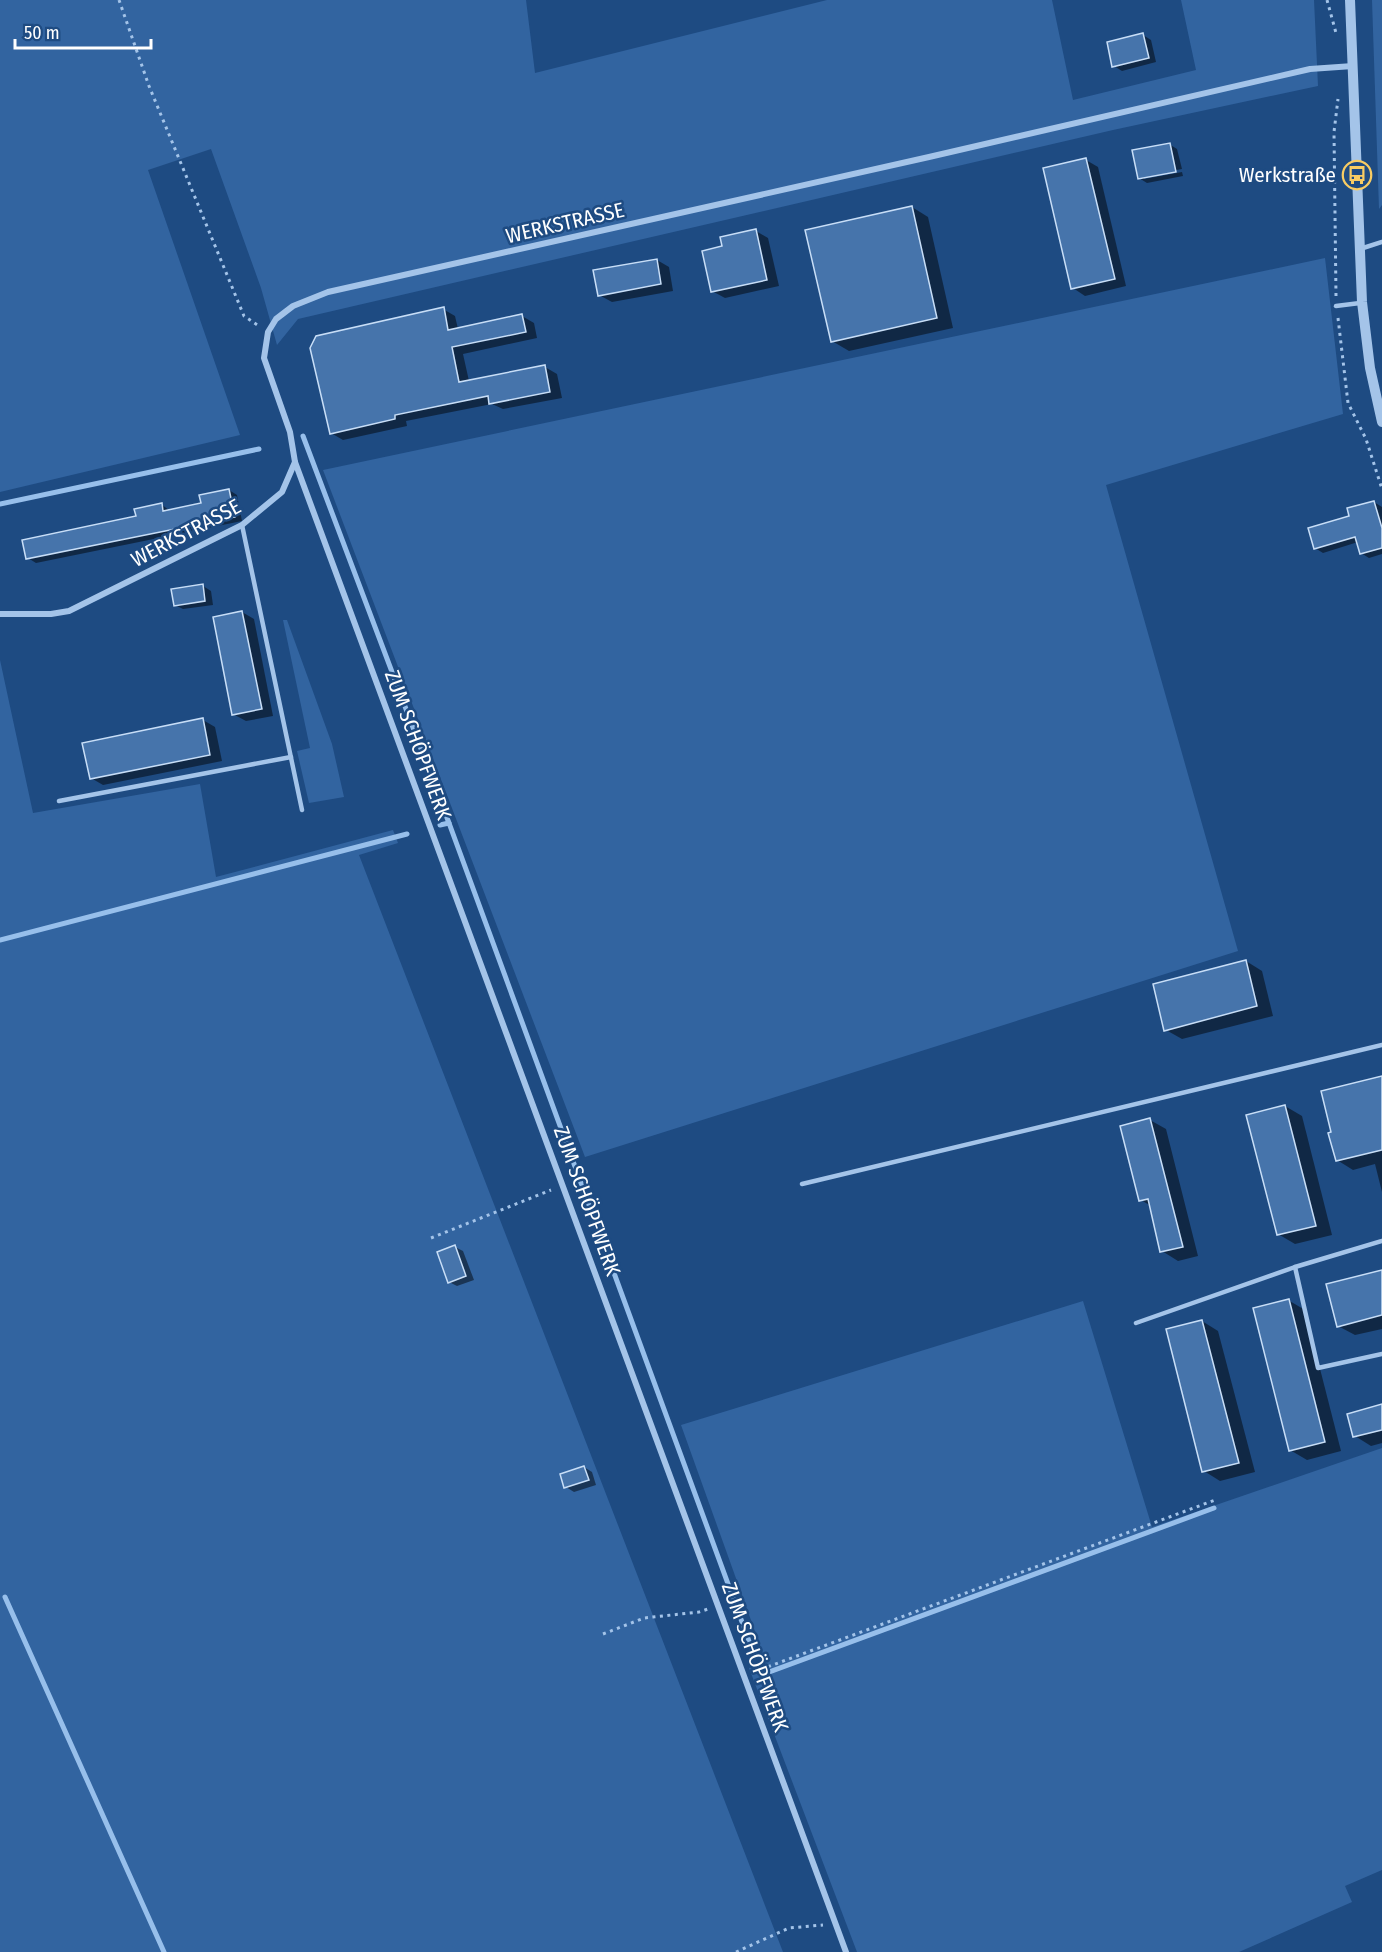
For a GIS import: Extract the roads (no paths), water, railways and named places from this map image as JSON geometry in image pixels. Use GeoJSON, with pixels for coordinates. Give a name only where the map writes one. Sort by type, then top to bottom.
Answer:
{"type":"FeatureCollection","features":[{"type":"Feature","properties":{"kind":"street"},"geometry":{"type":"LineString","coordinates":[[1350,0],[1362,302],[1370,368],[1382,422]]}},
{"type":"Feature","properties":{"kind":"street","name":"WERKSTRASSE"},"geometry":{"type":"LineString","coordinates":[[0,614],[51,614],[69,611],[242,525],[282,492],[295,462],[290,432],[264,358],[268,332],[276,319],[293,306],[328,292],[917,160],[1299,71],[1353,66]]}},
{"type":"Feature","properties":{"kind":"street","name":"ZUM SCHÖPFWERK"},"geometry":{"type":"LineString","coordinates":[[295,462],[846,1952]]}},
{"type":"Feature","properties":{"kind":"lane"},"geometry":{"type":"LineString","coordinates":[[1360,249],[1382,242]]}},
{"type":"Feature","properties":{"kind":"lane"},"geometry":{"type":"LineString","coordinates":[[1336,306],[1362,302]]}},
{"type":"Feature","properties":{"kind":"lane"},"geometry":{"type":"LineString","coordinates":[[242,525],[302,810]]}},
{"type":"Feature","properties":{"kind":"lane"},"geometry":{"type":"LineString","coordinates":[[59,801],[291,757]]}},
{"type":"Feature","properties":{"kind":"lane"},"geometry":{"type":"LineString","coordinates":[[802,1185],[1382,1045]]}},
{"type":"Feature","properties":{"kind":"lane"},"geometry":{"type":"LineString","coordinates":[[1136,1323],[1295,1267],[1382,1241]]}},
{"type":"Feature","properties":{"kind":"lane"},"geometry":{"type":"LineString","coordinates":[[1295,1267],[1318,1368],[1382,1354]]}},
{"type":"Feature","properties":{"kind":"waterway"},"geometry":{"type":"LineString","coordinates":[[303,436],[449,823]]}},
{"type":"Feature","properties":{"kind":"waterway"},"geometry":{"type":"LineString","coordinates":[[0,504],[259,449]]}},
{"type":"Feature","properties":{"kind":"waterway"},"geometry":{"type":"LineString","coordinates":[[440,825],[449,823],[753,1652]]}},
{"type":"Feature","properties":{"kind":"waterway"},"geometry":{"type":"LineString","coordinates":[[0,940],[407,834]]}},
{"type":"Feature","properties":{"kind":"waterway"},"geometry":{"type":"LineString","coordinates":[[761,1675],[1214,1508]]}},
{"type":"Feature","properties":{"kind":"waterway"},"geometry":{"type":"LineString","coordinates":[[5,1597],[164,1952]]}},
{"type":"Feature","properties":{"kind":"place","name":"Werkstraße"},"geometry":{"type":"Point","coordinates":[1357,175]}}]}
